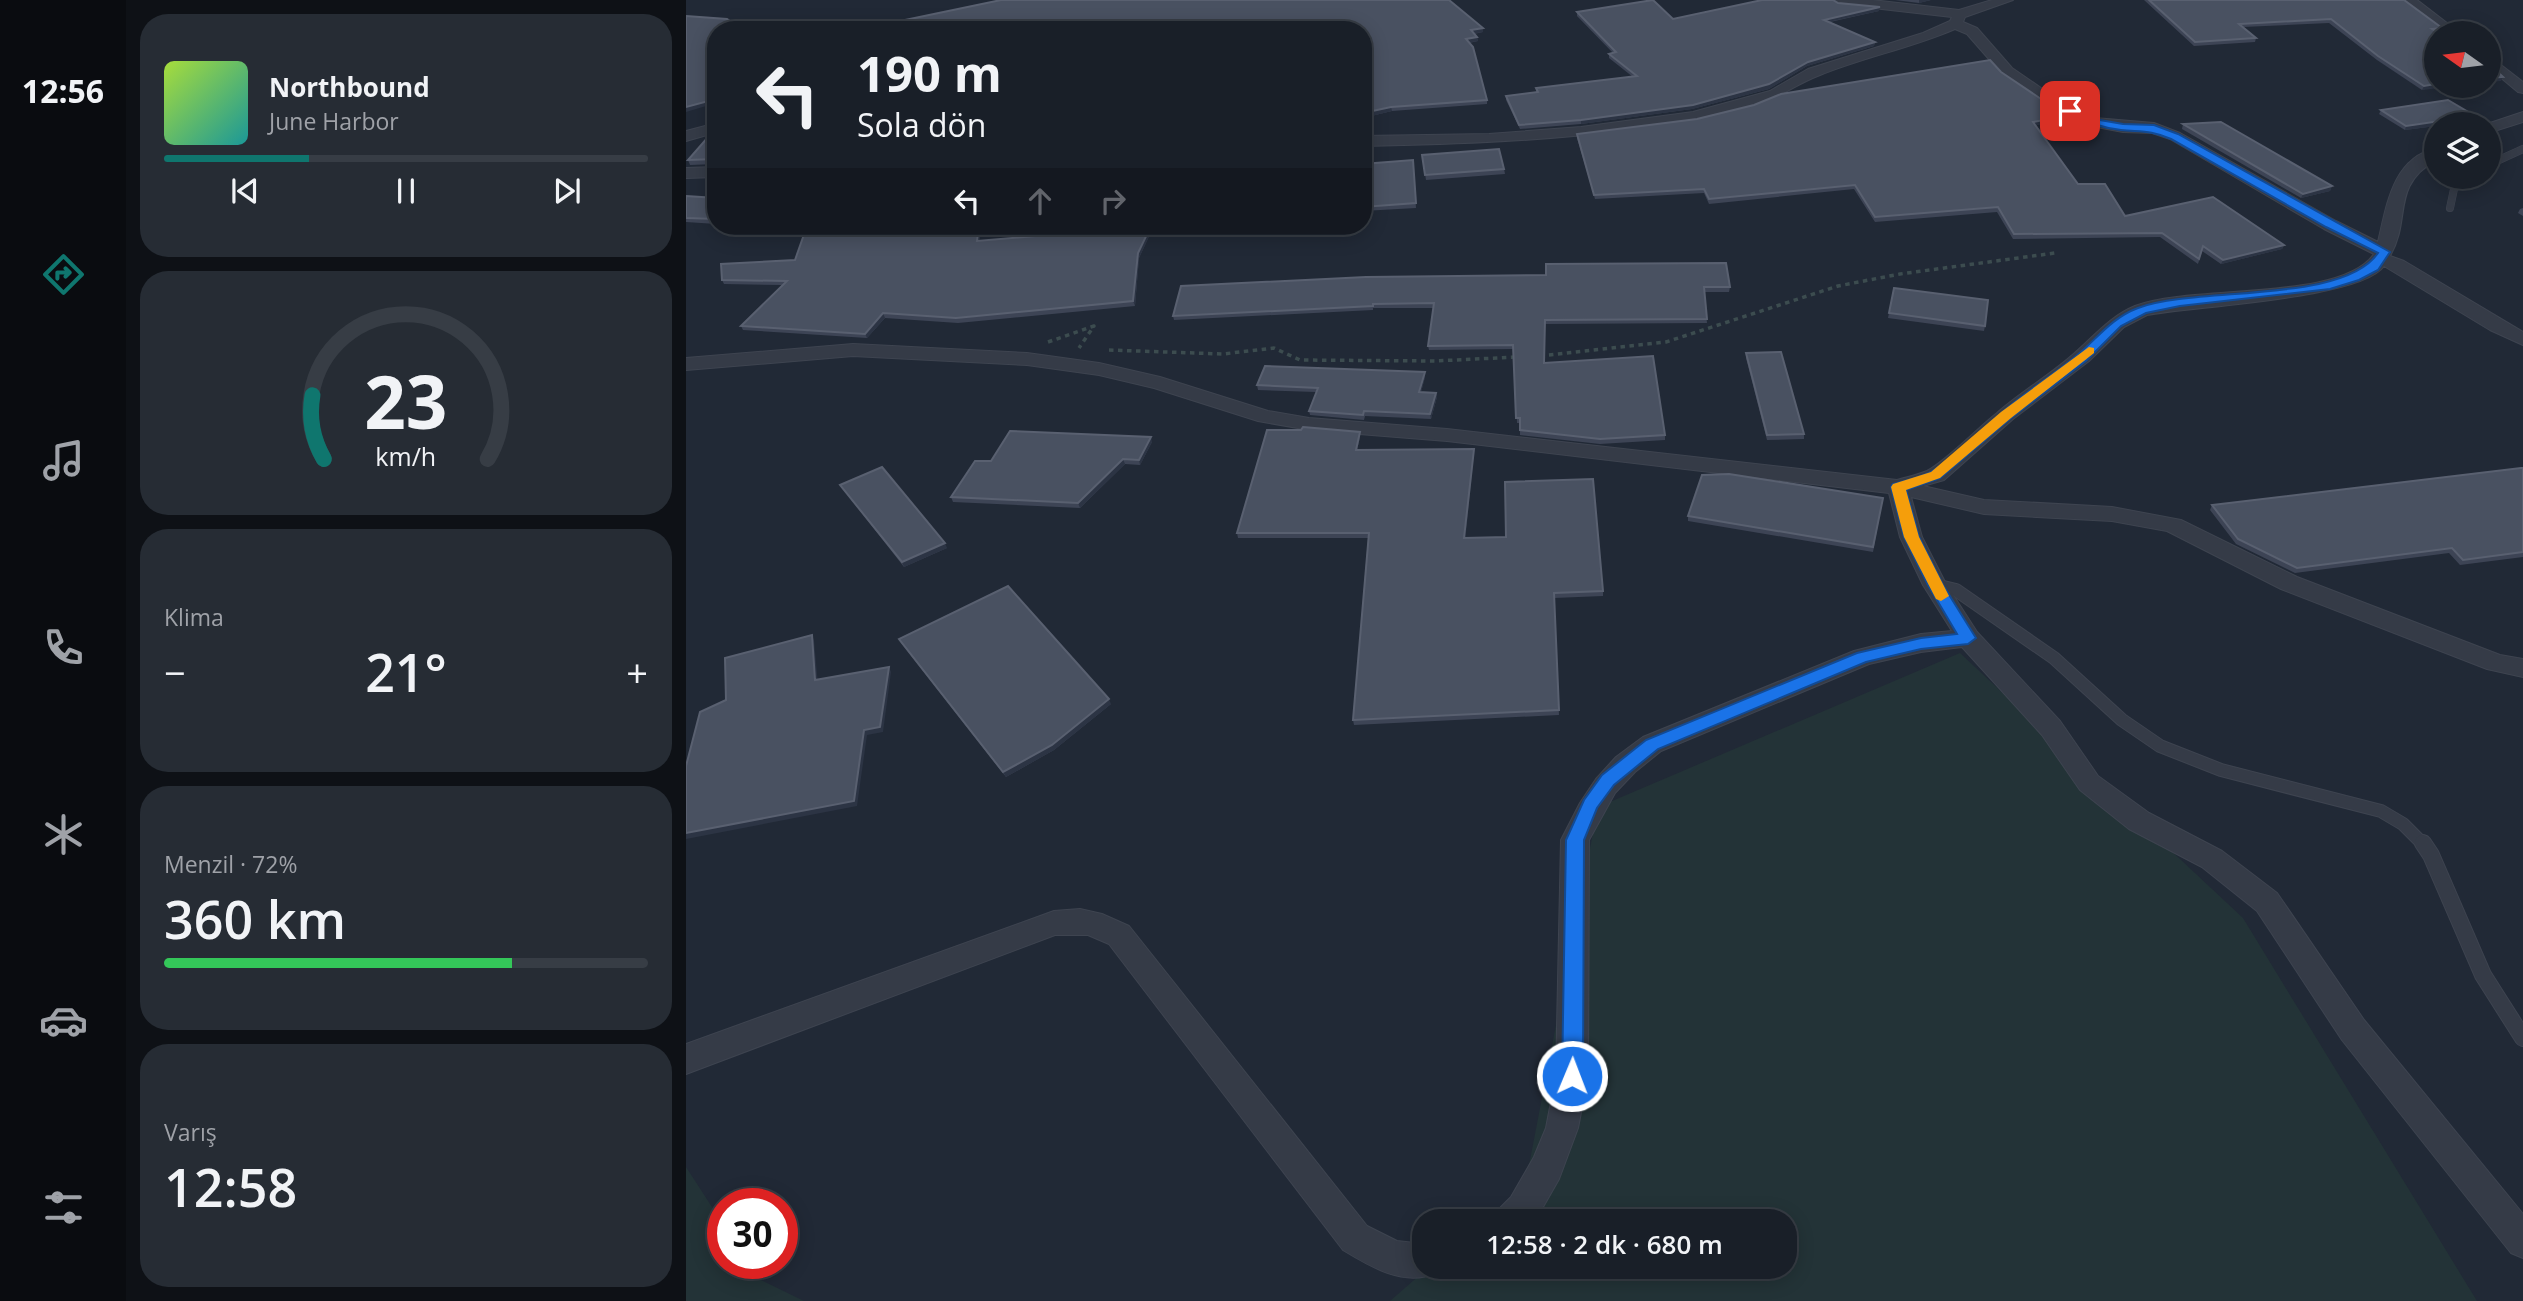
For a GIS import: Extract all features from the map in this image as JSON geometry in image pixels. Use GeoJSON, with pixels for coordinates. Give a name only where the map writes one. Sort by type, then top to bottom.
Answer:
{"type":"FeatureCollection","features":[{"type":"Feature","properties":{"kind":"street"},"geometry":{"type":"LineString","coordinates":[[1838,0],[1957,19],[2007,71],[2049,100],[2091,122],[2154,128],[2175,136],[2382,255],[2497,327],[2523,339]]}},
{"type":"Feature","properties":{"kind":"street"},"geometry":{"type":"LineString","coordinates":[[1372,141],[1489,139],[1581,132],[1693,117],[1748,104],[1776,94],[1813,72],[1928,36],[1957,19],[2006,0]]}},
{"type":"Feature","properties":{"kind":"street"},"geometry":{"type":"LineString","coordinates":[[2409,0],[2437,21]]}},
{"type":"Feature","properties":{"kind":"street"},"geometry":{"type":"LineString","coordinates":[[2501,70],[2523,89]]}},
{"type":"Feature","properties":{"kind":"street"},"geometry":{"type":"LineString","coordinates":[[2501,126],[2519,121]]}},
{"type":"Feature","properties":{"kind":"street"},"geometry":{"type":"LineString","coordinates":[[686,136],[707,131]]}},
{"type":"Feature","properties":{"kind":"street"},"geometry":{"type":"LineString","coordinates":[[1898,487],[1936,475],[2006,415],[2082,357],[2117,323],[2142,310],[2326,286],[2355,278],[2374,267],[2382,255],[2401,183],[2414,166],[2424,160]]}},
{"type":"Feature","properties":{"kind":"street"},"geometry":{"type":"LineString","coordinates":[[686,173],[707,172]]}},
{"type":"Feature","properties":{"kind":"street"},"geometry":{"type":"LineString","coordinates":[[686,364],[853,351],[932,352],[1004,358],[1098,369],[1160,383],[1265,417],[1309,424],[1447,435],[1898,487],[1984,507],[2112,514],[2172,525],[2290,583],[2496,663],[2523,668]]}},
{"type":"Feature","properties":{"kind":"street"},"geometry":{"type":"LineString","coordinates":[[1898,487],[1911,537],[1935,585],[1968,638],[2050,728],[2089,783],[2139,821],[2212,859],[2267,902],[2353,1030],[2523,1241]]}},
{"type":"Feature","properties":{"kind":"street"},"geometry":{"type":"LineString","coordinates":[[1523,1209],[1546,1167],[1562,1128],[1572,1076],[1575,840],[1590,805],[1608,780],[1652,744],[1863,657],[1921,643],[1968,638]]}},
{"type":"Feature","properties":{"kind":"street"},"geometry":{"type":"LineString","coordinates":[[686,1059],[1054,923],[1078,920],[1099,924],[1119,935],[1355,1238],[1386,1256],[1412,1262]]}},
{"type":"Feature","properties":{"kind":"lane"},"geometry":{"type":"LineString","coordinates":[[2501,159],[2523,149]]}},
{"type":"Feature","properties":{"kind":"lane"},"geometry":{"type":"LineString","coordinates":[[2450,208],[2454,189]]}},
{"type":"Feature","properties":{"kind":"lane"},"geometry":{"type":"LineString","coordinates":[[1935,585],[1956,590],[2053,658],[2122,720],[2160,746],[2200,764],[2381,811],[2404,823],[2424,843],[2431,855],[2483,975],[2523,1038]]}},
{"type":"Feature","properties":{"kind":"path"},"geometry":{"type":"LineString","coordinates":[[1532,356],[1666,342],[1838,286],[1900,274],[2055,253]]}},
{"type":"Feature","properties":{"kind":"path"},"geometry":{"type":"LineString","coordinates":[[1004,358],[1094,326],[1078,349],[1091,350]]}},
{"type":"Feature","properties":{"kind":"path"},"geometry":{"type":"LineString","coordinates":[[1104,350],[1223,354],[1274,348],[1300,360],[1435,361],[1518,357]]}},
{"type":"Feature","properties":{"kind":"shaded area"},"geometry":{"type":"Polygon","coordinates":[[[1960,653],[2243,918],[2477,1301],[1390,1301],[1415,1279],[1797,1279],[1797,1209],[1497,1209],[1525,1186],[1598,807],[1960,653]]]}},
{"type":"Feature","properties":{"kind":"shaded area"},"geometry":{"type":"Polygon","coordinates":[[[686,1167],[707,1199],[707,1279],[759,1279],[804,1301],[686,1301],[686,1167]]]}},
{"type":"Feature","properties":{"kind":"building"},"geometry":{"type":"Polygon","coordinates":[[[1001,0],[1449,0],[1483,28],[1471,30],[1477,37],[1466,39],[1473,47],[1487,100],[1391,107],[1372,111],[1372,21],[900,21],[1001,0]]]}},
{"type":"Feature","properties":{"kind":"building"},"geometry":{"type":"Polygon","coordinates":[[[1653,0],[1673,19],[1762,0],[1833,0],[1838,3],[1880,7],[1824,20],[1875,42],[1808,62],[1769,84],[1693,105],[1581,120],[1519,125],[1506,96],[1538,92],[1536,88],[1637,76],[1609,54],[1616,52],[1577,12],[1653,0]]]}},
{"type":"Feature","properties":{"kind":"building"},"geometry":{"type":"Polygon","coordinates":[[[2149,0],[2404,0],[2432,21],[2424,21],[2424,86],[2378,56],[2331,19],[2239,24],[2256,38],[2195,42],[2149,0]]]}},
{"type":"Feature","properties":{"kind":"building"},"geometry":{"type":"Polygon","coordinates":[[[686,16],[727,19],[730,21],[707,21],[707,101],[686,107],[686,16]]]}},
{"type":"Feature","properties":{"kind":"building"},"geometry":{"type":"Polygon","coordinates":[[[1990,60],[2001,72],[2070,115],[2033,122],[2078,184],[2105,184],[2125,216],[2213,197],[2284,245],[2223,260],[2203,246],[2199,259],[2162,233],[2014,234],[1998,207],[1875,217],[1855,185],[1709,199],[1704,189],[1594,195],[1577,134],[1697,119],[1754,105],[1781,94],[1990,60]]]}},
{"type":"Feature","properties":{"kind":"building"},"geometry":{"type":"Polygon","coordinates":[[[2448,100],[2468,112],[2424,112],[2424,123],[2406,126],[2381,110],[2448,100]]]}},
{"type":"Feature","properties":{"kind":"building"},"geometry":{"type":"Polygon","coordinates":[[[2221,122],[2332,186],[2303,194],[2183,124],[2221,122]]]}},
{"type":"Feature","properties":{"kind":"building"},"geometry":{"type":"Polygon","coordinates":[[[707,138],[707,159],[688,160],[707,138]]]}},
{"type":"Feature","properties":{"kind":"building"},"geometry":{"type":"Polygon","coordinates":[[[1499,149],[1504,169],[1425,175],[1422,155],[1499,149]]]}},
{"type":"Feature","properties":{"kind":"building"},"geometry":{"type":"Polygon","coordinates":[[[1413,160],[1416,203],[1372,206],[1372,163],[1413,160]]]}},
{"type":"Feature","properties":{"kind":"building"},"geometry":{"type":"Polygon","coordinates":[[[686,196],[707,197],[707,219],[686,218],[686,196]]]}},
{"type":"Feature","properties":{"kind":"building"},"geometry":{"type":"Polygon","coordinates":[[[804,235],[978,235],[977,241],[1047,235],[1147,235],[1138,253],[1133,301],[956,318],[883,313],[865,334],[741,326],[787,281],[722,280],[721,264],[795,260],[804,235]]]}},
{"type":"Feature","properties":{"kind":"building"},"geometry":{"type":"Polygon","coordinates":[[[1726,263],[1730,287],[1704,287],[1707,319],[1545,320],[1544,363],[1653,356],[1665,435],[1600,439],[1520,430],[1520,418],[1516,418],[1513,345],[1428,346],[1434,303],[1173,316],[1181,286],[1366,277],[1546,275],[1546,264],[1726,263]]]}},
{"type":"Feature","properties":{"kind":"building"},"geometry":{"type":"Polygon","coordinates":[[[1894,288],[1988,300],[1985,326],[1889,313],[1894,288]]]}},
{"type":"Feature","properties":{"kind":"building"},"geometry":{"type":"Polygon","coordinates":[[[1781,352],[1804,434],[1767,435],[1746,353],[1781,352]]]}},
{"type":"Feature","properties":{"kind":"building"},"geometry":{"type":"Polygon","coordinates":[[[1265,366],[1425,372],[1419,392],[1436,393],[1430,414],[1364,411],[1363,415],[1309,411],[1318,388],[1257,385],[1265,366]]]}},
{"type":"Feature","properties":{"kind":"building"},"geometry":{"type":"Polygon","coordinates":[[[1303,427],[1360,432],[1356,450],[1474,449],[1464,538],[1506,537],[1505,482],[1593,479],[1603,591],[1554,593],[1559,710],[1353,720],[1369,533],[1237,533],[1267,430],[1301,430],[1303,427]]]}},
{"type":"Feature","properties":{"kind":"building"},"geometry":{"type":"Polygon","coordinates":[[[1010,431],[1151,437],[1139,460],[1123,459],[1078,503],[951,497],[975,461],[991,461],[1010,431]]]}},
{"type":"Feature","properties":{"kind":"building"},"geometry":{"type":"Polygon","coordinates":[[[882,467],[945,543],[902,562],[840,485],[882,467]]]}},
{"type":"Feature","properties":{"kind":"building"},"geometry":{"type":"Polygon","coordinates":[[[2523,468],[2523,552],[2463,560],[2452,548],[2297,568],[2238,539],[2212,505],[2523,468]]]}},
{"type":"Feature","properties":{"kind":"building"},"geometry":{"type":"Polygon","coordinates":[[[1729,474],[1883,498],[1873,547],[1688,516],[1702,475],[1729,474]]]}},
{"type":"Feature","properties":{"kind":"building"},"geometry":{"type":"Polygon","coordinates":[[[1008,586],[1109,699],[1052,745],[1003,772],[899,639],[1008,586]]]}},
{"type":"Feature","properties":{"kind":"building"},"geometry":{"type":"Polygon","coordinates":[[[812,635],[815,680],[889,667],[880,727],[864,730],[854,801],[686,833],[686,766],[700,712],[726,700],[725,658],[812,635]]]}},
{"type":"Feature","properties":{"kind":"slow traffic"},"geometry":{"type":"LineString","coordinates":[[1941,596],[1911,537],[1898,487],[1936,475],[2006,415],[2089,350]]}},
{"type":"Feature","properties":{"kind":"route"},"geometry":{"type":"LineString","coordinates":[[1572,1076],[1575,840],[1590,805],[1608,780],[1629,760],[1652,744],[1863,657],[1921,643],[1968,638],[1935,585],[1911,537],[1898,487],[1936,475],[2006,415],[2082,357],[2117,323],[2142,310],[2180,303],[2326,286],[2355,278],[2374,267],[2384,252],[2330,225],[2175,136],[2154,128],[2091,122],[2070,111]]}}]}
